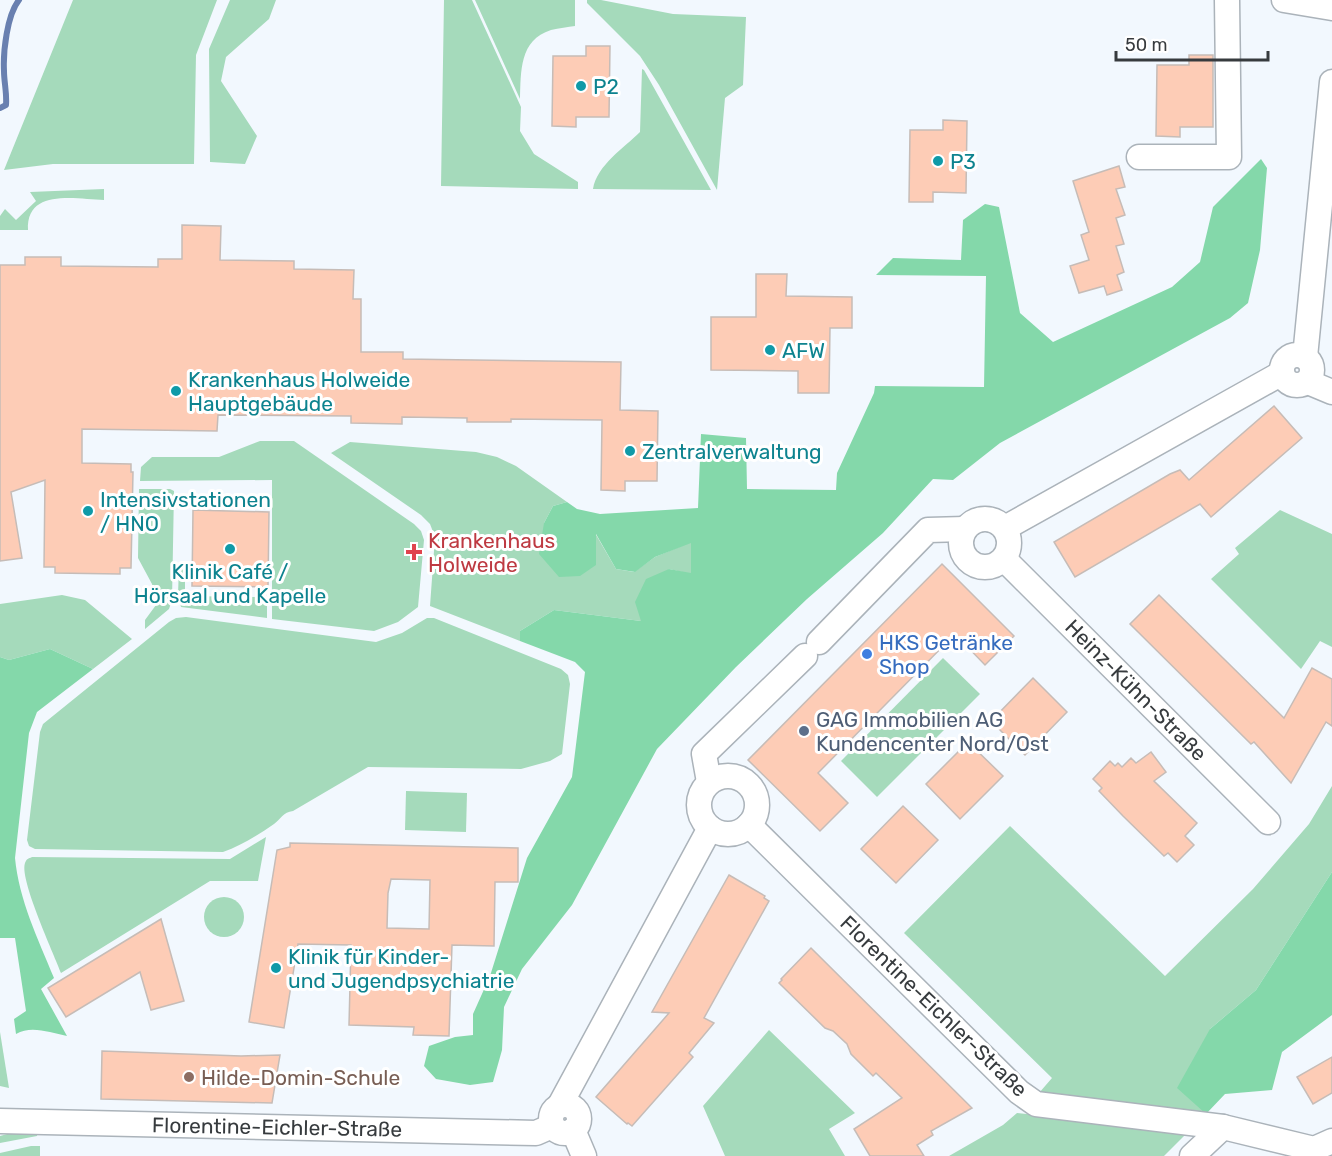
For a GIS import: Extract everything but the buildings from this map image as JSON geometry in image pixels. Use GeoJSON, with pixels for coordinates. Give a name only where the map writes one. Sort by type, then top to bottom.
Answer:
{"type":"FeatureCollection","features":[{"type":"Feature","properties":{"kind":"street"},"geometry":{"type":"LineString","coordinates":[[1139,157],[1228,157],[1227,0]]}},
{"type":"Feature","properties":{"kind":"street"},"geometry":{"type":"LineString","coordinates":[[1284,0],[1332,8]]}},
{"type":"Feature","properties":{"kind":"street"},"geometry":{"type":"LineString","coordinates":[[1308,382],[1312,369],[1305,357],[1332,82]]}},
{"type":"Feature","properties":{"kind":"street"},"geometry":{"type":"LineString","coordinates":[[1305,357],[1297,355],[1289,358],[1283,364],[1282,373],[1286,381],[1294,385],[1308,382],[1332,392]]}},
{"type":"Feature","properties":{"kind":"street"},"geometry":{"type":"LineString","coordinates":[[1005,528],[1282,373]]}},
{"type":"Feature","properties":{"kind":"street"},"geometry":{"type":"LineString","coordinates":[[989,519],[1005,528],[1010,544],[1004,559],[996,565],[987,568],[978,567],[964,555],[961,538],[964,529],[972,522],[989,519]]}},
{"type":"Feature","properties":{"kind":"street"},"geometry":{"type":"LineString","coordinates":[[709,782],[704,753],[812,649],[928,530],[964,529]]}},
{"type":"Feature","properties":{"kind":"street","name":"Heinz-Kühn-Straße"},"geometry":{"type":"LineString","coordinates":[[1004,559],[1268,822]]}},
{"type":"Feature","properties":{"kind":"street"},"geometry":{"type":"LineString","coordinates":[[728,775],[746,781],[753,789],[758,807],[749,825],[735,834],[717,832],[704,822],[698,805],[699,796],[709,782],[728,775]]}},
{"type":"Feature","properties":{"kind":"street","name":"Florentine-Eichler-Straße"},"geometry":{"type":"LineString","coordinates":[[749,825],[1019,1092],[1036,1104],[1222,1127],[1314,1149],[1332,1141]]}},
{"type":"Feature","properties":{"kind":"street"},"geometry":{"type":"LineString","coordinates":[[584,1156],[562,1120],[710,828]]}},
{"type":"Feature","properties":{"kind":"street","name":"Florentine-Eichler-Straße"},"geometry":{"type":"LineString","coordinates":[[8,1121],[536,1133],[562,1120]]}},
{"type":"Feature","properties":{"kind":"street"},"geometry":{"type":"LineString","coordinates":[[1192,1156],[1222,1127]]}},
{"type":"Feature","properties":{"kind":"green space"},"geometry":{"type":"Polygon","coordinates":[[[73,0],[217,0],[196,55],[194,164],[53,164],[4,170],[73,0]]]}},
{"type":"Feature","properties":{"kind":"green space"},"geometry":{"type":"Polygon","coordinates":[[[230,0],[276,0],[269,19],[226,57],[221,81],[257,136],[245,164],[210,162],[209,49],[230,0]]]}},
{"type":"Feature","properties":{"kind":"green space"},"geometry":{"type":"Polygon","coordinates":[[[444,0],[472,0],[521,107],[520,131],[534,154],[578,182],[578,189],[441,186],[444,0]]]}},
{"type":"Feature","properties":{"kind":"green space"},"geometry":{"type":"Polygon","coordinates":[[[475,0],[575,0],[575,26],[551,30],[533,41],[527,49],[522,68],[520,99],[475,0]]]}},
{"type":"Feature","properties":{"kind":"green space"},"geometry":{"type":"Polygon","coordinates":[[[587,0],[601,0],[673,14],[746,17],[743,85],[725,98],[717,190],[659,85],[640,56],[587,3],[587,0]]]}},
{"type":"Feature","properties":{"kind":"green space"},"geometry":{"type":"Polygon","coordinates":[[[642,69],[711,190],[593,189],[605,165],[640,132],[642,69]]]}},
{"type":"Feature","properties":{"kind":"green space"},"geometry":{"type":"Polygon","coordinates":[[[1261,159],[1267,168],[1260,250],[1248,303],[1230,318],[1000,443],[953,480],[933,479],[883,533],[807,599],[736,667],[657,749],[572,905],[522,969],[504,1007],[502,1050],[493,1082],[470,1085],[436,1079],[424,1066],[429,1046],[455,1037],[473,1035],[473,1014],[490,976],[527,858],[572,777],[585,672],[575,662],[520,641],[520,631],[554,610],[641,621],[635,602],[646,579],[669,569],[691,573],[691,543],[655,557],[635,572],[616,569],[596,534],[596,565],[580,576],[559,577],[539,554],[544,523],[553,506],[567,502],[577,509],[600,514],[698,508],[701,434],[746,438],[747,489],[836,490],[837,473],[874,393],[875,386],[984,387],[986,276],[876,275],[893,258],[961,260],[963,220],[985,204],[999,207],[1020,313],[1053,342],[1172,287],[1200,262],[1213,207],[1261,159]]]}},
{"type":"Feature","properties":{"kind":"green space"},"geometry":{"type":"Polygon","coordinates":[[[104,189],[104,200],[67,198],[44,202],[35,207],[30,217],[28,230],[0,230],[0,216],[5,209],[16,220],[36,201],[30,192],[104,189]]]}},
{"type":"Feature","properties":{"kind":"green space"},"geometry":{"type":"Polygon","coordinates":[[[260,441],[294,441],[421,531],[424,540],[418,607],[398,622],[374,631],[272,619],[272,480],[140,481],[141,467],[152,457],[219,457],[260,441]]]}},
{"type":"Feature","properties":{"kind":"green space"},"geometry":{"type":"Polygon","coordinates":[[[350,442],[476,452],[497,457],[516,466],[567,502],[553,506],[544,523],[595,533],[616,569],[634,572],[655,557],[691,542],[691,574],[669,569],[641,621],[554,610],[520,631],[520,641],[430,606],[435,537],[430,524],[421,515],[331,453],[350,442]]]}},
{"type":"Feature","properties":{"kind":"green space"},"geometry":{"type":"Polygon","coordinates":[[[139,489],[174,491],[172,600],[169,609],[145,629],[145,620],[156,605],[152,584],[138,558],[139,489]]]}},
{"type":"Feature","properties":{"kind":"green space"},"geometry":{"type":"Polygon","coordinates":[[[1280,510],[1332,534],[1332,647],[1320,641],[1301,669],[1211,579],[1239,554],[1235,548],[1280,510]]]}},
{"type":"Feature","properties":{"kind":"green space"},"geometry":{"type":"Polygon","coordinates":[[[179,566],[185,566],[185,596],[265,597],[267,599],[267,618],[181,607],[178,595],[179,566]]]}},
{"type":"Feature","properties":{"kind":"green space"},"geometry":{"type":"Polygon","coordinates":[[[62,595],[85,600],[132,639],[93,669],[50,649],[9,660],[0,657],[0,604],[62,595]]]}},
{"type":"Feature","properties":{"kind":"green space"},"geometry":{"type":"Polygon","coordinates":[[[186,617],[376,642],[402,633],[427,618],[434,618],[561,669],[568,675],[570,684],[562,754],[550,761],[521,769],[368,767],[282,816],[249,840],[223,852],[35,849],[29,846],[27,840],[40,732],[43,724],[169,622],[176,618],[186,617]]]}},
{"type":"Feature","properties":{"kind":"green space"},"geometry":{"type":"Polygon","coordinates":[[[50,649],[93,669],[37,712],[29,733],[15,858],[25,904],[54,978],[41,989],[67,1036],[35,1030],[16,1034],[14,1019],[26,1011],[15,938],[0,938],[0,657],[9,660],[50,649]]]}},
{"type":"Feature","properties":{"kind":"green space"},"geometry":{"type":"Polygon","coordinates":[[[943,658],[980,694],[877,797],[841,761],[943,658]]]}},
{"type":"Feature","properties":{"kind":"green space"},"geometry":{"type":"Polygon","coordinates":[[[1332,786],[1332,872],[1256,990],[1210,1029],[1206,1114],[1039,1093],[1052,1078],[904,933],[1010,826],[1165,976],[1253,889],[1309,824],[1332,786]]]}},
{"type":"Feature","properties":{"kind":"green space"},"geometry":{"type":"Polygon","coordinates":[[[406,791],[467,793],[466,832],[405,830],[406,791]]]}},
{"type":"Feature","properties":{"kind":"green space"},"geometry":{"type":"Polygon","coordinates":[[[266,837],[258,881],[210,881],[61,973],[27,884],[25,863],[28,859],[32,857],[230,859],[266,837]]]}},
{"type":"Feature","properties":{"kind":"green space"},"geometry":{"type":"Polygon","coordinates":[[[1332,872],[1332,1015],[1282,1052],[1272,1090],[1225,1094],[1206,1114],[1177,1088],[1210,1029],[1256,990],[1332,872]]]}},
{"type":"Feature","properties":{"kind":"green space"},"geometry":{"type":"Polygon","coordinates":[[[224,897],[238,903],[244,917],[238,931],[224,937],[210,931],[204,917],[210,903],[224,897]]]}},
{"type":"Feature","properties":{"kind":"green space"},"geometry":{"type":"Polygon","coordinates":[[[769,1030],[855,1113],[829,1129],[845,1156],[725,1156],[703,1106],[769,1030]]]}},
{"type":"Feature","properties":{"kind":"green space"},"geometry":{"type":"Polygon","coordinates":[[[0,1032],[9,1088],[0,1086],[0,1032]]]}},
{"type":"Feature","properties":{"kind":"green space"},"geometry":{"type":"Polygon","coordinates":[[[1017,1113],[1189,1131],[1164,1156],[949,1156],[1003,1125],[1017,1113]]]}},
{"type":"Feature","properties":{"kind":"green space"},"geometry":{"type":"Polygon","coordinates":[[[38,1129],[37,1136],[0,1143],[0,1136],[38,1129]]]}},
{"type":"Feature","properties":{"kind":"green space"},"geometry":{"type":"Polygon","coordinates":[[[40,1146],[40,1156],[0,1156],[0,1153],[40,1146]]]}},
{"type":"Feature","properties":{"kind":"waterway"},"geometry":{"type":"LineString","coordinates":[[0,108],[6,105],[5,44],[11,15],[19,0]]}},
{"type":"Feature","properties":{"kind":"place","name":"P2"},"geometry":{"type":"Point","coordinates":[581,86]}},
{"type":"Feature","properties":{"kind":"place","name":"P3"},"geometry":{"type":"Point","coordinates":[938,161]}},
{"type":"Feature","properties":{"kind":"place","name":"AFW"},"geometry":{"type":"Point","coordinates":[770,350]}},
{"type":"Feature","properties":{"kind":"place","name":"Krankenhaus Holweide Hauptgebäude"},"geometry":{"type":"Point","coordinates":[176,391]}},
{"type":"Feature","properties":{"kind":"place","name":"Zentralverwaltung"},"geometry":{"type":"Point","coordinates":[630,451]}},
{"type":"Feature","properties":{"kind":"place","name":"Intensivstationen / HNO"},"geometry":{"type":"Point","coordinates":[88,511]}},
{"type":"Feature","properties":{"kind":"place","name":"Klinik Café / Hörsaal und Kapelle"},"geometry":{"type":"Point","coordinates":[230,549]}},
{"type":"Feature","properties":{"kind":"place","name":"Krankenhaus Holweide"},"geometry":{"type":"Point","coordinates":[414,552]}},
{"type":"Feature","properties":{"kind":"place","name":"HKS Getränke Shop"},"geometry":{"type":"Point","coordinates":[867,654]}},
{"type":"Feature","properties":{"kind":"place","name":"GAG Immobilien AG Kundencenter Nord/Ost"},"geometry":{"type":"Point","coordinates":[804,731]}},
{"type":"Feature","properties":{"kind":"place","name":"Klinik für Kinder- und Jugendpsychiatrie"},"geometry":{"type":"Point","coordinates":[276,968]}},
{"type":"Feature","properties":{"kind":"place","name":"Hilde-Domin-Schule"},"geometry":{"type":"Point","coordinates":[189,1077]}}]}
